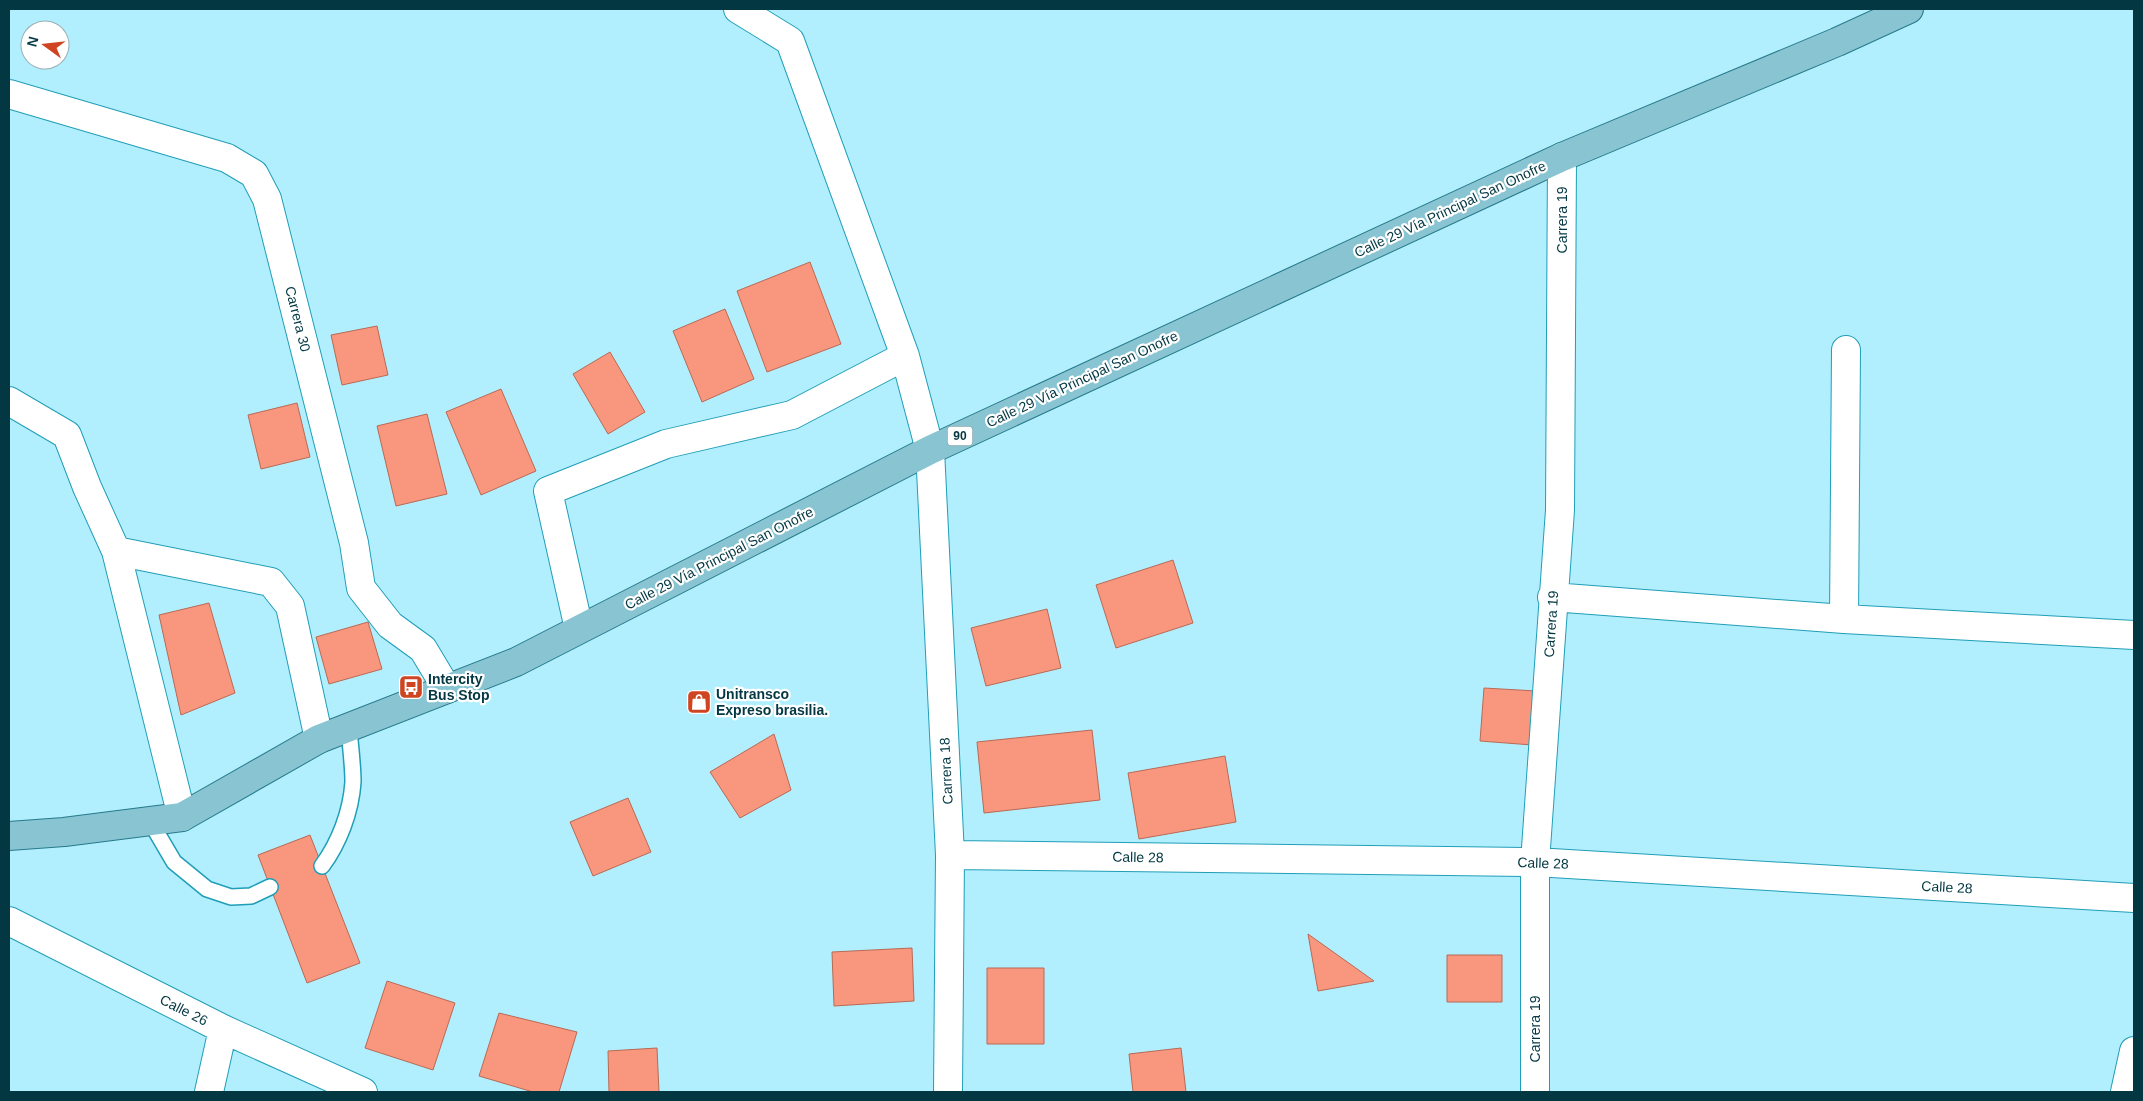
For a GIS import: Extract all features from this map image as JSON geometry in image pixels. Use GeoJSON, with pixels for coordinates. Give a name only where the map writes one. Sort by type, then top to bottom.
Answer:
{"type":"FeatureCollection","features":[{"type":"Feature","properties":{"kind":"main road","name":"Calle 29 Vía Principal San Onofre"},"geometry":{"type":"LineString","coordinates":[[9,836],[48,834],[182,817],[319,739],[516,662],[930,450],[1562,156],[1837,42],[1909,9]]}},
{"type":"Feature","properties":{"kind":"street","name":"Carrera 18"},"geometry":{"type":"LineString","coordinates":[[738,9],[790,42],[905,356],[930,450],[950,855],[948,1092]]}},
{"type":"Feature","properties":{"kind":"street","name":"Carrera 30"},"geometry":{"type":"LineString","coordinates":[[9,94],[227,158],[254,174],[267,199],[354,543],[360,588],[390,625],[423,649],[448,689]]}},
{"type":"Feature","properties":{"kind":"street","name":"Carrera 19"},"geometry":{"type":"LineString","coordinates":[[1535,1092],[1535,862],[1552,597],[1560,510],[1562,156]]}},
{"type":"Feature","properties":{"kind":"street"},"geometry":{"type":"LineString","coordinates":[[1844,619],[1846,350]]}},
{"type":"Feature","properties":{"kind":"street"},"geometry":{"type":"LineString","coordinates":[[579,629],[548,491],[666,444],[792,415],[905,356]]}},
{"type":"Feature","properties":{"kind":"street"},"geometry":{"type":"LineString","coordinates":[[9,401],[67,435],[87,487],[116,551],[182,817]]}},
{"type":"Feature","properties":{"kind":"street"},"geometry":{"type":"LineString","coordinates":[[116,551],[271,582],[290,606],[319,739]]}},
{"type":"Feature","properties":{"kind":"street"},"geometry":{"type":"LineString","coordinates":[[1552,597],[1844,619],[2134,635]]}},
{"type":"Feature","properties":{"kind":"street","name":"Calle 28"},"geometry":{"type":"LineString","coordinates":[[950,855],[1535,862],[2134,898]]}},
{"type":"Feature","properties":{"kind":"street","name":"Calle 26"},"geometry":{"type":"LineString","coordinates":[[9,921],[223,1029],[363,1092]]}},
{"type":"Feature","properties":{"kind":"street"},"geometry":{"type":"LineString","coordinates":[[209,1092],[223,1029]]}},
{"type":"Feature","properties":{"kind":"street"},"geometry":{"type":"LineString","coordinates":[[2126,1092],[2134,1050]]}},
{"type":"Feature","properties":{"kind":"lane"},"geometry":{"type":"LineString","coordinates":[[322,866],[335,847],[346,814],[353,783],[349,727]]}},
{"type":"Feature","properties":{"kind":"lane"},"geometry":{"type":"LineString","coordinates":[[150,821],[174,862],[207,889],[231,897],[251,896],[270,887]]}},
{"type":"Feature","properties":{"kind":"building"},"geometry":{"type":"Polygon","coordinates":[[[810,262],[841,344],[767,372],[737,291],[810,262]]]}},
{"type":"Feature","properties":{"kind":"building"},"geometry":{"type":"Polygon","coordinates":[[[725,309],[754,379],[702,402],[673,331],[725,309]]]}},
{"type":"Feature","properties":{"kind":"building"},"geometry":{"type":"Polygon","coordinates":[[[377,326],[388,375],[342,385],[331,335],[377,326]]]}},
{"type":"Feature","properties":{"kind":"building"},"geometry":{"type":"Polygon","coordinates":[[[610,352],[645,412],[608,434],[573,374],[610,352]]]}},
{"type":"Feature","properties":{"kind":"building"},"geometry":{"type":"Polygon","coordinates":[[[501,389],[536,471],[481,495],[446,412],[501,389]]]}},
{"type":"Feature","properties":{"kind":"building"},"geometry":{"type":"Polygon","coordinates":[[[297,403],[310,457],[261,469],[248,415],[297,403]]]}},
{"type":"Feature","properties":{"kind":"building"},"geometry":{"type":"Polygon","coordinates":[[[427,414],[447,494],[396,506],[377,426],[427,414]]]}},
{"type":"Feature","properties":{"kind":"building"},"geometry":{"type":"Polygon","coordinates":[[[1173,560],[1193,623],[1116,648],[1096,585],[1173,560]]]}},
{"type":"Feature","properties":{"kind":"building"},"geometry":{"type":"Polygon","coordinates":[[[209,603],[235,693],[181,715],[159,615],[209,603]]]}},
{"type":"Feature","properties":{"kind":"building"},"geometry":{"type":"Polygon","coordinates":[[[1047,609],[1061,668],[986,686],[971,628],[1047,609]]]}},
{"type":"Feature","properties":{"kind":"building"},"geometry":{"type":"Polygon","coordinates":[[[368,622],[382,669],[329,684],[316,637],[368,622]]]}},
{"type":"Feature","properties":{"kind":"building"},"geometry":{"type":"Polygon","coordinates":[[[1484,688],[1536,691],[1532,745],[1480,741],[1484,688]]]}},
{"type":"Feature","properties":{"kind":"building"},"geometry":{"type":"Polygon","coordinates":[[[1092,730],[1100,800],[984,813],[977,742],[1092,730]]]}},
{"type":"Feature","properties":{"kind":"building"},"geometry":{"type":"Polygon","coordinates":[[[774,734],[791,790],[740,818],[710,772],[774,734]]]}},
{"type":"Feature","properties":{"kind":"building"},"geometry":{"type":"Polygon","coordinates":[[[1225,756],[1236,822],[1139,839],[1128,773],[1225,756]]]}},
{"type":"Feature","properties":{"kind":"building"},"geometry":{"type":"Polygon","coordinates":[[[628,798],[651,852],[593,876],[570,822],[628,798]]]}},
{"type":"Feature","properties":{"kind":"building"},"geometry":{"type":"Polygon","coordinates":[[[310,835],[360,963],[307,983],[258,855],[310,835]]]}},
{"type":"Feature","properties":{"kind":"building"},"geometry":{"type":"Polygon","coordinates":[[[1308,934],[1374,981],[1318,991],[1308,934]]]}},
{"type":"Feature","properties":{"kind":"building"},"geometry":{"type":"Polygon","coordinates":[[[912,948],[914,1001],[834,1006],[832,952],[912,948]]]}},
{"type":"Feature","properties":{"kind":"building"},"geometry":{"type":"Polygon","coordinates":[[[1447,955],[1502,955],[1502,1002],[1447,1002],[1447,955]]]}},
{"type":"Feature","properties":{"kind":"building"},"geometry":{"type":"Polygon","coordinates":[[[987,968],[1044,968],[1044,1044],[987,1044],[987,968]]]}},
{"type":"Feature","properties":{"kind":"building"},"geometry":{"type":"Polygon","coordinates":[[[387,981],[455,1003],[433,1070],[365,1048],[387,981]]]}},
{"type":"Feature","properties":{"kind":"building"},"geometry":{"type":"Polygon","coordinates":[[[499,1013],[577,1032],[559,1092],[533,1092],[479,1076],[499,1013]]]}},
{"type":"Feature","properties":{"kind":"building"},"geometry":{"type":"Polygon","coordinates":[[[657,1048],[659,1092],[609,1092],[608,1051],[657,1048]]]}},
{"type":"Feature","properties":{"kind":"building"},"geometry":{"type":"Polygon","coordinates":[[[1181,1048],[1186,1092],[1133,1092],[1129,1054],[1181,1048]]]}},
{"type":"Feature","properties":{"kind":"place","name":"Intercity Bus Stop"},"geometry":{"type":"Point","coordinates":[411,687]}},
{"type":"Feature","properties":{"kind":"place","name":"Unitransco Expreso brasilia."},"geometry":{"type":"Point","coordinates":[699,702]}}]}
